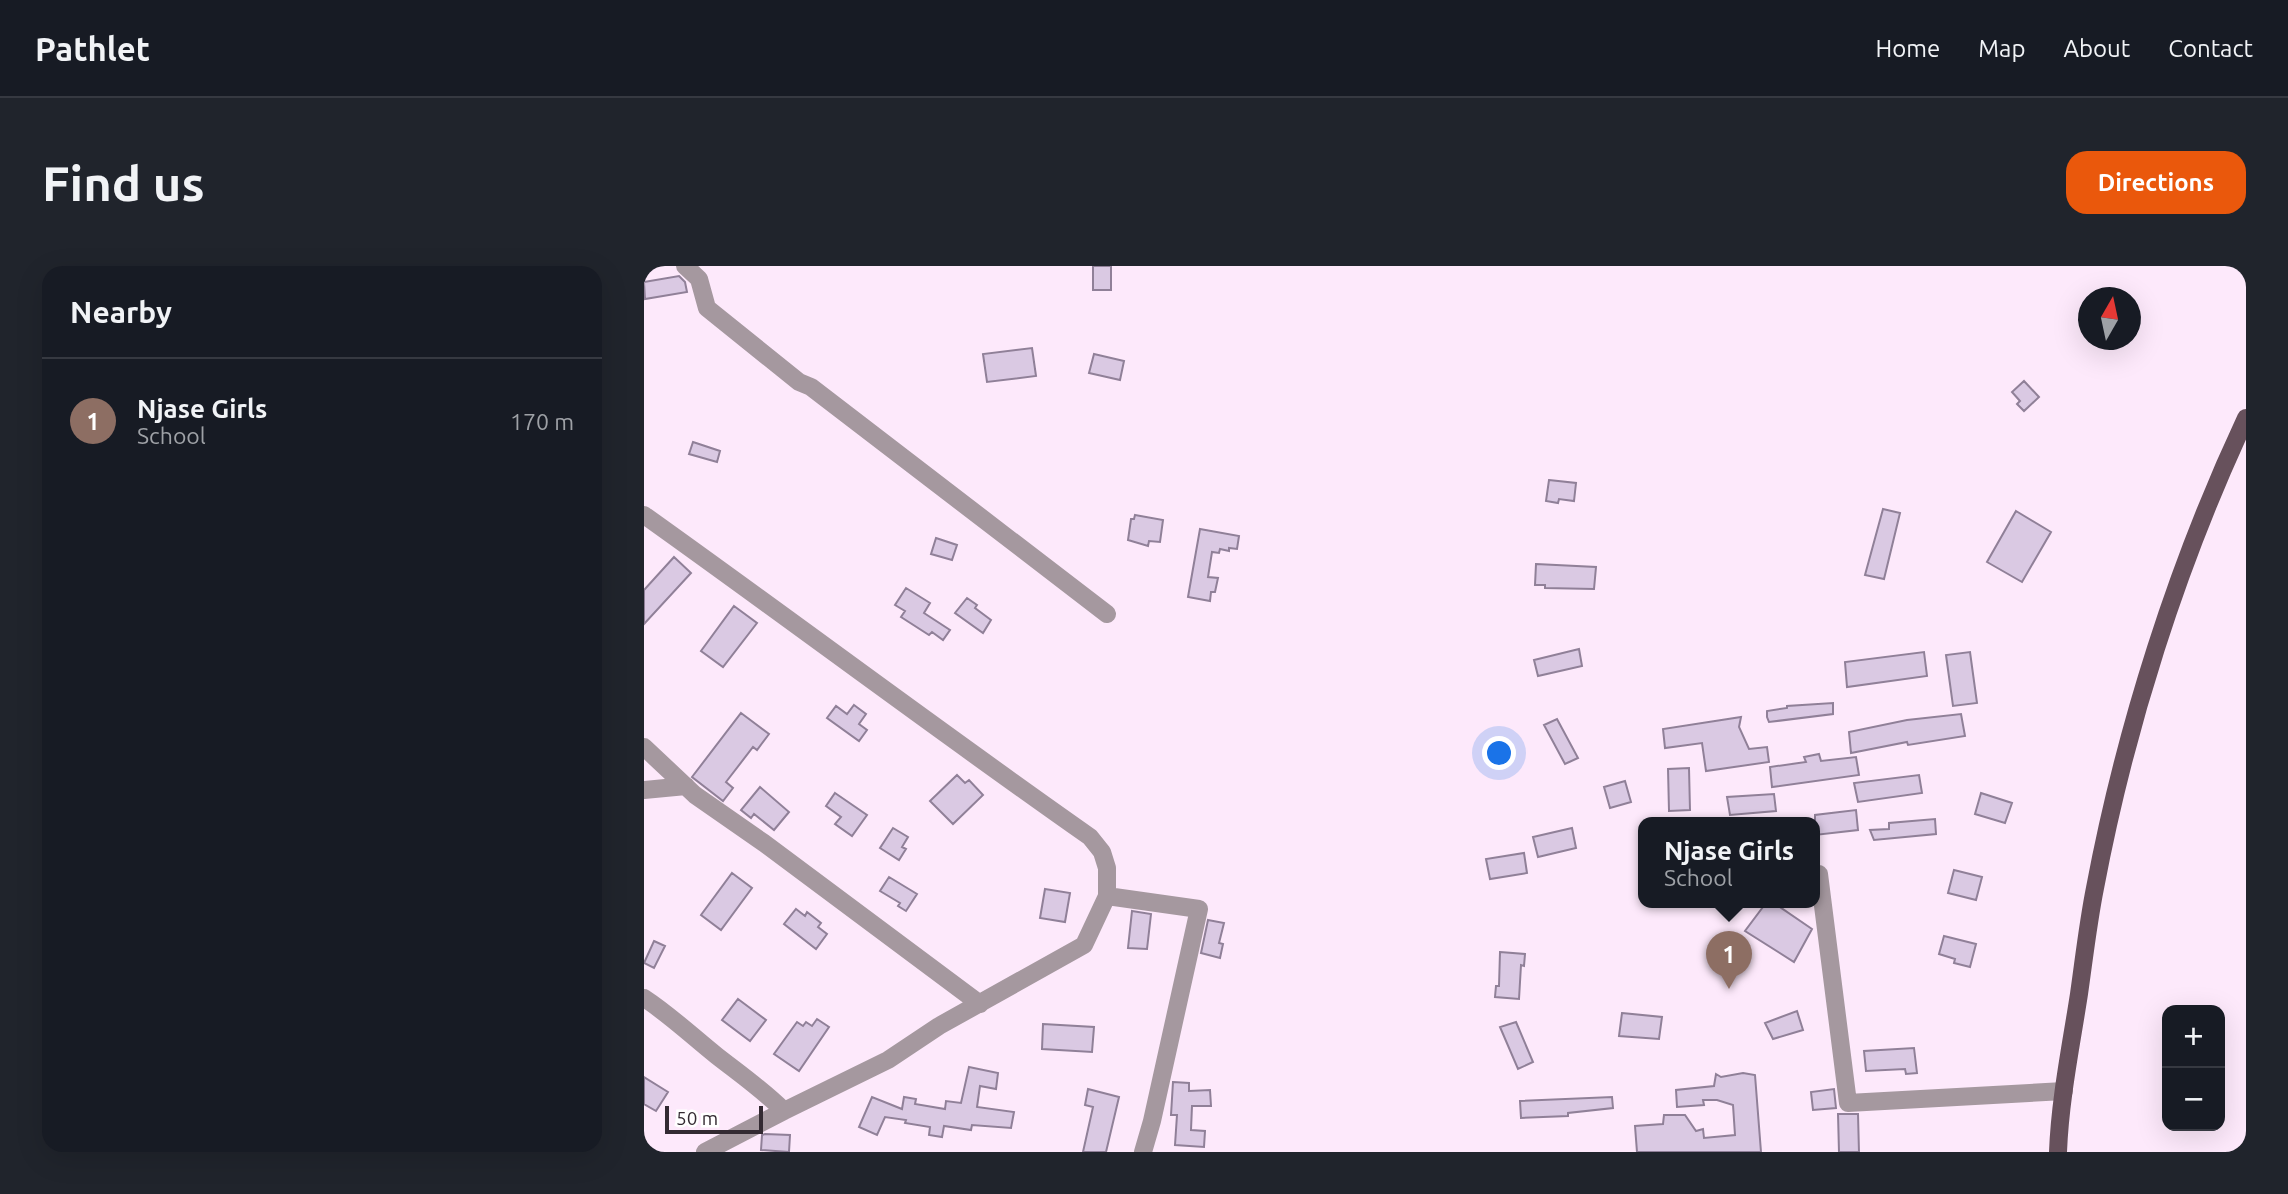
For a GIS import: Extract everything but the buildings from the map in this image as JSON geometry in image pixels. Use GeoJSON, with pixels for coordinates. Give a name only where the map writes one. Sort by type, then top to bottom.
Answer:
{"type":"FeatureCollection","features":[{"type":"Feature","properties":{"kind":"main road"},"geometry":{"type":"LineString","coordinates":[[2058,1152],[2064,1091],[2094,889],[2123,763],[2158,645],[2214,486],[2246,418]]}},
{"type":"Feature","properties":{"kind":"street"},"geometry":{"type":"LineString","coordinates":[[685,266],[699,279],[707,308],[730,328],[1107,614]]}},
{"type":"Feature","properties":{"kind":"street"},"geometry":{"type":"LineString","coordinates":[[644,515],[1090,838],[1102,852],[1107,868],[1107,896],[1084,945],[939,1026],[888,1060],[705,1152]]}},
{"type":"Feature","properties":{"kind":"street"},"geometry":{"type":"LineString","coordinates":[[644,747],[686,786],[980,1004]]}},
{"type":"Feature","properties":{"kind":"street"},"geometry":{"type":"LineString","coordinates":[[644,790],[686,786]]}},
{"type":"Feature","properties":{"kind":"street"},"geometry":{"type":"LineString","coordinates":[[1820,882],[1848,1103],[2064,1091]]}},
{"type":"Feature","properties":{"kind":"street"},"geometry":{"type":"LineString","coordinates":[[1107,896],[1199,909],[1143,1152]]}},
{"type":"Feature","properties":{"kind":"street"},"geometry":{"type":"LineString","coordinates":[[644,998],[763,1090],[784,1111]]}},
{"type":"Feature","properties":{"kind":"place","name":"Njase Girls"},"geometry":{"type":"Point","coordinates":[1729,989]}}]}
